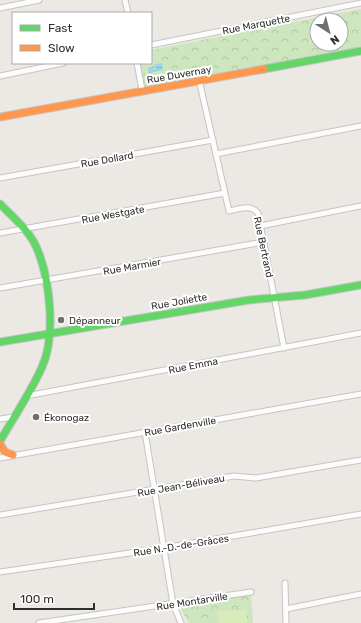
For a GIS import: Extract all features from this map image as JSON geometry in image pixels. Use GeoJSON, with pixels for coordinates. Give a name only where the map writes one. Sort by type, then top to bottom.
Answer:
{"type":"FeatureCollection","features":[{"type":"Feature","properties":{"kind":"street"},"geometry":{"type":"LineString","coordinates":[[0,8],[39,0]]}},
{"type":"Feature","properties":{"kind":"street"},"geometry":{"type":"LineString","coordinates":[[125,0],[128,12]]}},
{"type":"Feature","properties":{"kind":"street","name":"Rue Marquette"},"geometry":{"type":"LineString","coordinates":[[152,45],[361,3]]}},
{"type":"Feature","properties":{"kind":"street","name":"Rue Duvernay"},"geometry":{"type":"LineString","coordinates":[[0,117],[361,50]]}},
{"type":"Feature","properties":{"kind":"street"},"geometry":{"type":"LineString","coordinates":[[0,76],[58,64]]}},
{"type":"Feature","properties":{"kind":"street"},"geometry":{"type":"LineString","coordinates":[[137,64],[142,90]]}},
{"type":"Feature","properties":{"kind":"street","name":"Rue Bertrand"},"geometry":{"type":"LineString","coordinates":[[200,80],[229,211],[250,207],[258,214],[284,348]]}},
{"type":"Feature","properties":{"kind":"street"},"geometry":{"type":"LineString","coordinates":[[216,154],[361,126]]}},
{"type":"Feature","properties":{"kind":"street","name":"Rue Dollard"},"geometry":{"type":"LineString","coordinates":[[0,178],[213,140]]}},
{"type":"Feature","properties":{"kind":"street","name":"Rue Westgate"},"geometry":{"type":"LineString","coordinates":[[0,233],[225,193]]}},
{"type":"Feature","properties":{"kind":"street"},"geometry":{"type":"LineString","coordinates":[[0,204],[25,229],[38,250],[46,281],[50,334],[44,362],[0,443],[5,452],[13,455]]}},
{"type":"Feature","properties":{"kind":"street"},"geometry":{"type":"LineString","coordinates":[[260,226],[361,206]]}},
{"type":"Feature","properties":{"kind":"street","name":"Rue Marmier"},"geometry":{"type":"LineString","coordinates":[[0,288],[264,242]]}},
{"type":"Feature","properties":{"kind":"street","name":"Rue Joliette"},"geometry":{"type":"LineString","coordinates":[[0,342],[249,300],[309,296],[361,285]]}},
{"type":"Feature","properties":{"kind":"street","name":"Rue Emma"},"geometry":{"type":"LineString","coordinates":[[26,396],[361,333]]}},
{"type":"Feature","properties":{"kind":"street","name":"Rue Gardenville"},"geometry":{"type":"LineString","coordinates":[[0,458],[361,394]]}},
{"type":"Feature","properties":{"kind":"street"},"geometry":{"type":"LineString","coordinates":[[0,419],[14,417]]}},
{"type":"Feature","properties":{"kind":"street"},"geometry":{"type":"LineString","coordinates":[[145,432],[173,604],[181,623]]}},
{"type":"Feature","properties":{"kind":"street","name":"Rue Jean-Béliveau"},"geometry":{"type":"LineString","coordinates":[[0,515],[234,476],[256,478],[361,460]]}},
{"type":"Feature","properties":{"kind":"street","name":"Rue N.-D.-de-Grâces"},"geometry":{"type":"LineString","coordinates":[[0,572],[164,548],[361,514]]}},
{"type":"Feature","properties":{"kind":"street"},"geometry":{"type":"LineString","coordinates":[[285,583],[286,623]]}},
{"type":"Feature","properties":{"kind":"street","name":"Rue Montarville"},"geometry":{"type":"LineString","coordinates":[[39,623],[251,592]]}},
{"type":"Feature","properties":{"kind":"street"},"geometry":{"type":"LineString","coordinates":[[286,608],[361,594]]}},
{"type":"Feature","properties":{"kind":"green space"},"geometry":{"type":"Polygon","coordinates":[[[361,9],[361,49],[349,51],[349,12],[346,12],[361,9]]]}},
{"type":"Feature","properties":{"kind":"green space"},"geometry":{"type":"Polygon","coordinates":[[[309,19],[309,52],[344,52],[143,88],[140,64],[152,64],[152,50],[309,19]]]}},
{"type":"Feature","properties":{"kind":"green space"},"geometry":{"type":"Polygon","coordinates":[[[251,592],[253,623],[189,623],[182,611],[182,602],[251,592]]]}},
{"type":"Feature","properties":{"kind":"green space"},"geometry":{"type":"Polygon","coordinates":[[[247,610],[247,623],[218,623],[217,611],[247,610]]]}},
{"type":"Feature","properties":{"kind":"water"},"geometry":{"type":"Polygon","coordinates":[[[162,63],[163,70],[149,73],[148,68],[153,67],[156,69],[155,64],[162,63]]]}},
{"type":"Feature","properties":{"kind":"traffic: fast"},"geometry":{"type":"LineString","coordinates":[[264,69],[361,51]]}},
{"type":"Feature","properties":{"kind":"traffic: fast"},"geometry":{"type":"LineString","coordinates":[[0,204],[27,231],[35,244],[46,278],[50,309],[49,340],[42,367],[28,395],[0,441]]}},
{"type":"Feature","properties":{"kind":"traffic: fast"},"geometry":{"type":"LineString","coordinates":[[0,342],[249,300],[305,295],[361,285]]}},
{"type":"Feature","properties":{"kind":"traffic: slow"},"geometry":{"type":"LineString","coordinates":[[0,117],[264,69]]}},
{"type":"Feature","properties":{"kind":"traffic: slow"},"geometry":{"type":"LineString","coordinates":[[0,444],[5,452],[13,455]]}},
{"type":"Feature","properties":{"kind":"place","name":"Dépanneur"},"geometry":{"type":"Point","coordinates":[61,320]}},
{"type":"Feature","properties":{"kind":"place","name":"Ékonogaz"},"geometry":{"type":"Point","coordinates":[36,417]}}]}
